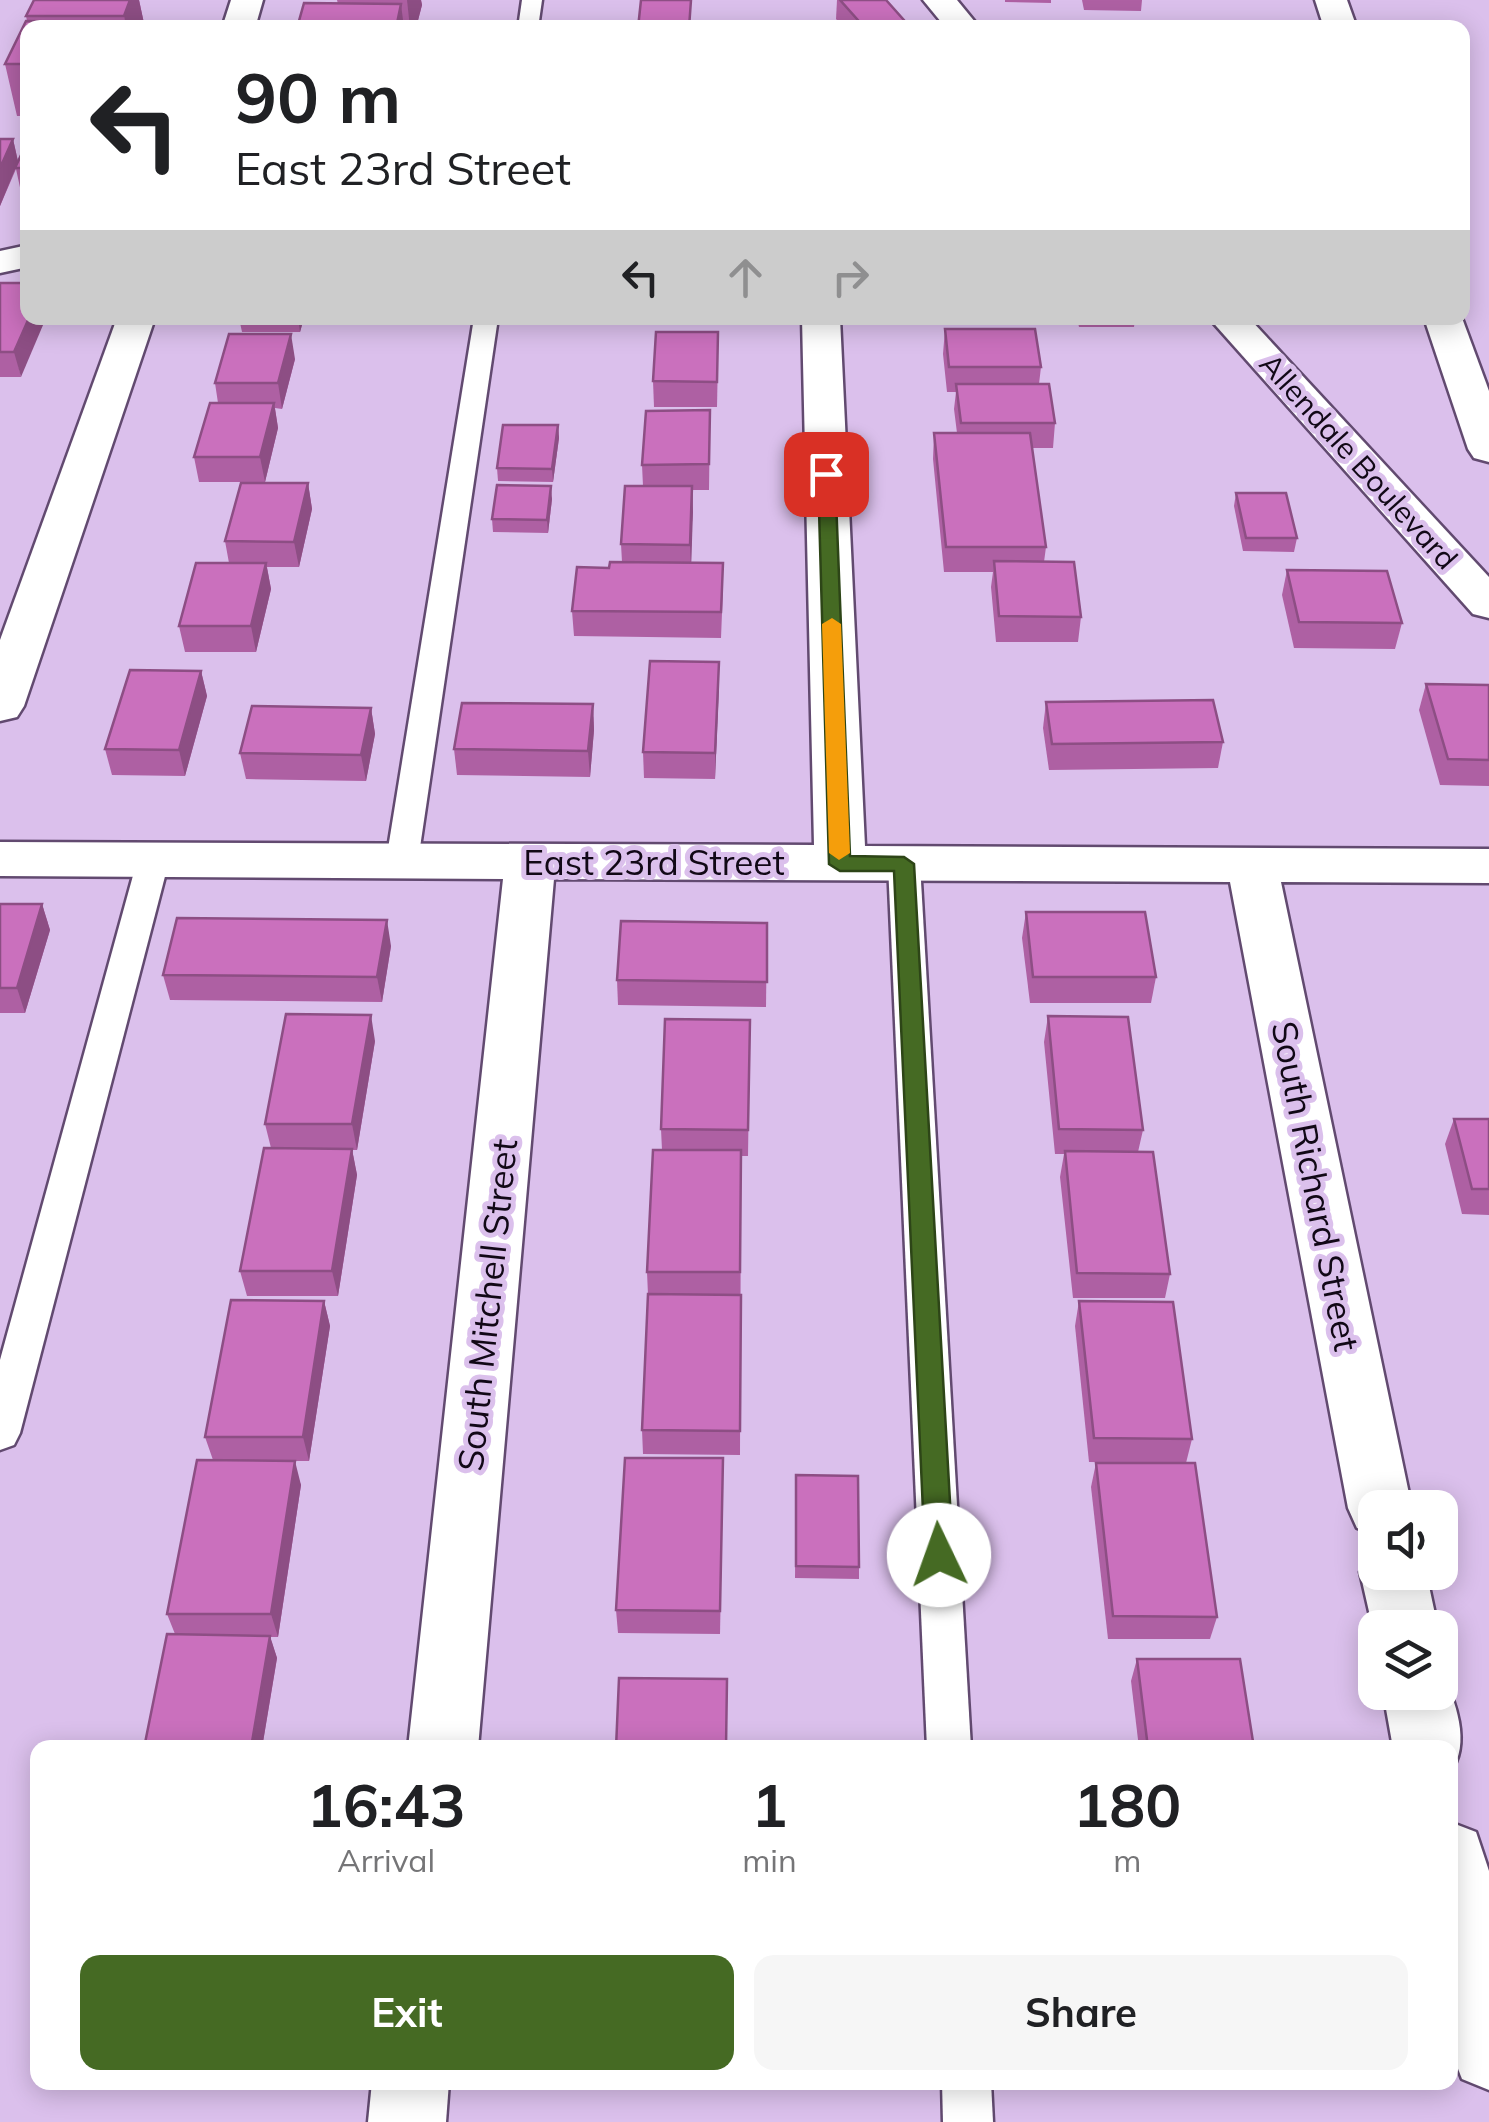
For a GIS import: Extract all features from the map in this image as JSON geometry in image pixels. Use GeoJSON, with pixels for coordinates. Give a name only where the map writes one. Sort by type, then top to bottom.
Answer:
{"type":"FeatureCollection","features":[{"type":"Feature","properties":{"kind":"street"},"geometry":{"type":"LineString","coordinates":[[939,0],[957,20]]}},
{"type":"Feature","properties":{"kind":"street"},"geometry":{"type":"LineString","coordinates":[[0,706],[134,325]]}},
{"type":"Feature","properties":{"kind":"street"},"geometry":{"type":"LineString","coordinates":[[821,325],[840,864]]}},
{"type":"Feature","properties":{"kind":"street","name":"Allendale Boulevard"},"geometry":{"type":"LineString","coordinates":[[1234,325],[1489,604]]}},
{"type":"Feature","properties":{"kind":"street"},"geometry":{"type":"LineString","coordinates":[[1445,325],[1489,449]]}},
{"type":"Feature","properties":{"kind":"street","name":"East 23rd Street"},"geometry":{"type":"LineString","coordinates":[[0,859],[1489,866]]}},
{"type":"Feature","properties":{"kind":"street","name":"South Mitchell Street"},"geometry":{"type":"LineString","coordinates":[[445,1740],[530,862]]}},
{"type":"Feature","properties":{"kind":"street","name":"South Richard Street"},"geometry":{"type":"LineString","coordinates":[[1252,865],[1376,1490]]}},
{"type":"Feature","properties":{"kind":"street"},"geometry":{"type":"LineString","coordinates":[[1421,1710],[1426,1740]]}},
{"type":"Feature","properties":{"kind":"street"},"geometry":{"type":"LineString","coordinates":[[1458,1897],[1489,2052]]}},
{"type":"Feature","properties":{"kind":"street"},"geometry":{"type":"LineString","coordinates":[[407,2122],[410,2090]]}},
{"type":"Feature","properties":{"kind":"lane"},"geometry":{"type":"LineString","coordinates":[[402,861],[485,325]]}},
{"type":"Feature","properties":{"kind":"lane"},"geometry":{"type":"LineString","coordinates":[[0,1433],[152,860]]}},
{"type":"Feature","properties":{"kind":"lane"},"geometry":{"type":"LineString","coordinates":[[904,864],[949,1740]]}},
{"type":"Feature","properties":{"kind":"lane"},"geometry":{"type":"LineString","coordinates":[[966,2090],[968,2122]]}},
{"type":"Feature","properties":{"kind":"building"},"geometry":{"type":"Polygon","coordinates":[[[34,0],[130,0],[124,16],[26,16],[34,0]]]}},
{"type":"Feature","properties":{"kind":"building"},"geometry":{"type":"Polygon","coordinates":[[[641,0],[691,0],[690,20],[639,20],[641,0]]]}},
{"type":"Feature","properties":{"kind":"building"},"geometry":{"type":"Polygon","coordinates":[[[840,0],[886,0],[904,20],[858,20],[840,0]]]}},
{"type":"Feature","properties":{"kind":"building"},"geometry":{"type":"Polygon","coordinates":[[[304,3],[401,4],[398,20],[299,20],[304,3]]]}},
{"type":"Feature","properties":{"kind":"building"},"geometry":{"type":"Polygon","coordinates":[[[20,33],[20,64],[5,64],[20,33]]]}},
{"type":"Feature","properties":{"kind":"building"},"geometry":{"type":"Polygon","coordinates":[[[0,139],[13,139],[0,168],[0,139]]]}},
{"type":"Feature","properties":{"kind":"building"},"geometry":{"type":"Polygon","coordinates":[[[0,283],[20,283],[20,325],[26,325],[14,352],[0,352],[0,283]]]}},
{"type":"Feature","properties":{"kind":"building"},"geometry":{"type":"Polygon","coordinates":[[[945,329],[1035,329],[1041,367],[949,367],[945,329]]]}},
{"type":"Feature","properties":{"kind":"building"},"geometry":{"type":"Polygon","coordinates":[[[656,332],[718,332],[717,382],[653,381],[656,332]]]}},
{"type":"Feature","properties":{"kind":"building"},"geometry":{"type":"Polygon","coordinates":[[[229,334],[291,334],[278,383],[215,383],[229,334]]]}},
{"type":"Feature","properties":{"kind":"building"},"geometry":{"type":"Polygon","coordinates":[[[956,384],[1049,384],[1055,423],[961,423],[956,384]]]}},
{"type":"Feature","properties":{"kind":"building"},"geometry":{"type":"Polygon","coordinates":[[[210,403],[274,403],[260,457],[194,457],[210,403]]]}},
{"type":"Feature","properties":{"kind":"building"},"geometry":{"type":"Polygon","coordinates":[[[710,410],[709,464],[642,465],[646,411],[710,410]]]}},
{"type":"Feature","properties":{"kind":"building"},"geometry":{"type":"Polygon","coordinates":[[[503,425],[558,425],[552,469],[497,468],[503,425]]]}},
{"type":"Feature","properties":{"kind":"building"},"geometry":{"type":"Polygon","coordinates":[[[934,433],[1030,433],[1046,547],[946,547],[934,433]]]}},
{"type":"Feature","properties":{"kind":"building"},"geometry":{"type":"Polygon","coordinates":[[[241,483],[308,483],[294,542],[225,541],[241,483]]]}},
{"type":"Feature","properties":{"kind":"building"},"geometry":{"type":"Polygon","coordinates":[[[497,485],[551,486],[547,520],[492,519],[497,485]]]}},
{"type":"Feature","properties":{"kind":"building"},"geometry":{"type":"Polygon","coordinates":[[[625,486],[692,486],[690,545],[621,544],[625,486]]]}},
{"type":"Feature","properties":{"kind":"building"},"geometry":{"type":"Polygon","coordinates":[[[1236,493],[1286,493],[1297,538],[1246,538],[1236,493]]]}},
{"type":"Feature","properties":{"kind":"building"},"geometry":{"type":"Polygon","coordinates":[[[994,561],[1074,562],[1081,617],[999,616],[994,561]]]}},
{"type":"Feature","properties":{"kind":"building"},"geometry":{"type":"Polygon","coordinates":[[[610,562],[723,563],[721,612],[572,611],[577,567],[609,568],[610,562]]]}},
{"type":"Feature","properties":{"kind":"building"},"geometry":{"type":"Polygon","coordinates":[[[196,563],[266,563],[251,626],[179,626],[196,563]]]}},
{"type":"Feature","properties":{"kind":"building"},"geometry":{"type":"Polygon","coordinates":[[[1287,570],[1387,571],[1402,623],[1299,622],[1287,570]]]}},
{"type":"Feature","properties":{"kind":"building"},"geometry":{"type":"Polygon","coordinates":[[[650,661],[719,662],[715,753],[643,752],[650,661]]]}},
{"type":"Feature","properties":{"kind":"building"},"geometry":{"type":"Polygon","coordinates":[[[130,670],[201,671],[179,750],[105,749],[130,670]]]}},
{"type":"Feature","properties":{"kind":"building"},"geometry":{"type":"Polygon","coordinates":[[[1426,684],[1489,685],[1489,760],[1448,759],[1426,684]]]}},
{"type":"Feature","properties":{"kind":"building"},"geometry":{"type":"Polygon","coordinates":[[[1213,700],[1223,742],[1052,744],[1046,702],[1213,700]]]}},
{"type":"Feature","properties":{"kind":"building"},"geometry":{"type":"Polygon","coordinates":[[[462,703],[593,704],[588,751],[454,749],[462,703]]]}},
{"type":"Feature","properties":{"kind":"building"},"geometry":{"type":"Polygon","coordinates":[[[252,706],[371,708],[361,755],[240,753],[252,706]]]}},
{"type":"Feature","properties":{"kind":"building"},"geometry":{"type":"Polygon","coordinates":[[[0,904],[42,904],[17,988],[0,988],[0,904]]]}},
{"type":"Feature","properties":{"kind":"building"},"geometry":{"type":"Polygon","coordinates":[[[1026,912],[1145,912],[1156,977],[1033,977],[1026,912]]]}},
{"type":"Feature","properties":{"kind":"building"},"geometry":{"type":"Polygon","coordinates":[[[177,918],[387,920],[377,977],[163,975],[177,918]]]}},
{"type":"Feature","properties":{"kind":"building"},"geometry":{"type":"Polygon","coordinates":[[[621,921],[767,923],[767,982],[617,980],[621,921]]]}},
{"type":"Feature","properties":{"kind":"building"},"geometry":{"type":"Polygon","coordinates":[[[286,1014],[371,1015],[352,1124],[265,1124],[286,1014]]]}},
{"type":"Feature","properties":{"kind":"building"},"geometry":{"type":"Polygon","coordinates":[[[1048,1016],[1128,1017],[1143,1130],[1059,1129],[1048,1016]]]}},
{"type":"Feature","properties":{"kind":"building"},"geometry":{"type":"Polygon","coordinates":[[[665,1019],[750,1020],[748,1130],[661,1129],[665,1019]]]}},
{"type":"Feature","properties":{"kind":"building"},"geometry":{"type":"Polygon","coordinates":[[[1454,1119],[1489,1119],[1489,1189],[1472,1189],[1454,1119]]]}},
{"type":"Feature","properties":{"kind":"building"},"geometry":{"type":"Polygon","coordinates":[[[264,1148],[352,1149],[332,1271],[240,1271],[264,1148]]]}},
{"type":"Feature","properties":{"kind":"building"},"geometry":{"type":"Polygon","coordinates":[[[653,1150],[741,1150],[740,1272],[647,1272],[653,1150]]]}},
{"type":"Feature","properties":{"kind":"building"},"geometry":{"type":"Polygon","coordinates":[[[1065,1151],[1153,1152],[1170,1274],[1077,1273],[1065,1151]]]}},
{"type":"Feature","properties":{"kind":"building"},"geometry":{"type":"Polygon","coordinates":[[[648,1294],[741,1295],[740,1431],[642,1430],[648,1294]]]}},
{"type":"Feature","properties":{"kind":"building"},"geometry":{"type":"Polygon","coordinates":[[[231,1300],[324,1301],[303,1437],[205,1437],[231,1300]]]}},
{"type":"Feature","properties":{"kind":"building"},"geometry":{"type":"Polygon","coordinates":[[[1079,1301],[1173,1302],[1192,1439],[1094,1438],[1079,1301]]]}},
{"type":"Feature","properties":{"kind":"building"},"geometry":{"type":"Polygon","coordinates":[[[625,1458],[723,1458],[720,1611],[616,1610],[625,1458]]]}},
{"type":"Feature","properties":{"kind":"building"},"geometry":{"type":"Polygon","coordinates":[[[197,1460],[295,1461],[271,1614],[167,1614],[197,1460]]]}},
{"type":"Feature","properties":{"kind":"building"},"geometry":{"type":"Polygon","coordinates":[[[1096,1463],[1195,1463],[1217,1617],[1113,1616],[1096,1463]]]}},
{"type":"Feature","properties":{"kind":"building"},"geometry":{"type":"Polygon","coordinates":[[[796,1475],[858,1476],[859,1567],[796,1566],[796,1475]]]}},
{"type":"Feature","properties":{"kind":"building"},"geometry":{"type":"Polygon","coordinates":[[[167,1634],[270,1636],[252,1740],[146,1740],[167,1634]]]}},
{"type":"Feature","properties":{"kind":"building"},"geometry":{"type":"Polygon","coordinates":[[[1137,1659],[1240,1659],[1253,1740],[1147,1740],[1137,1659]]]}},
{"type":"Feature","properties":{"kind":"building"},"geometry":{"type":"Polygon","coordinates":[[[619,1678],[727,1679],[726,1740],[616,1740],[619,1678]]]}},
{"type":"Feature","properties":{"kind":"slow traffic"},"geometry":{"type":"LineString","coordinates":[[832,624],[839,853]]}},
{"type":"Feature","properties":{"kind":"route"},"geometry":{"type":"LineString","coordinates":[[826,474],[840,864],[904,864],[939,1555]]}}]}
